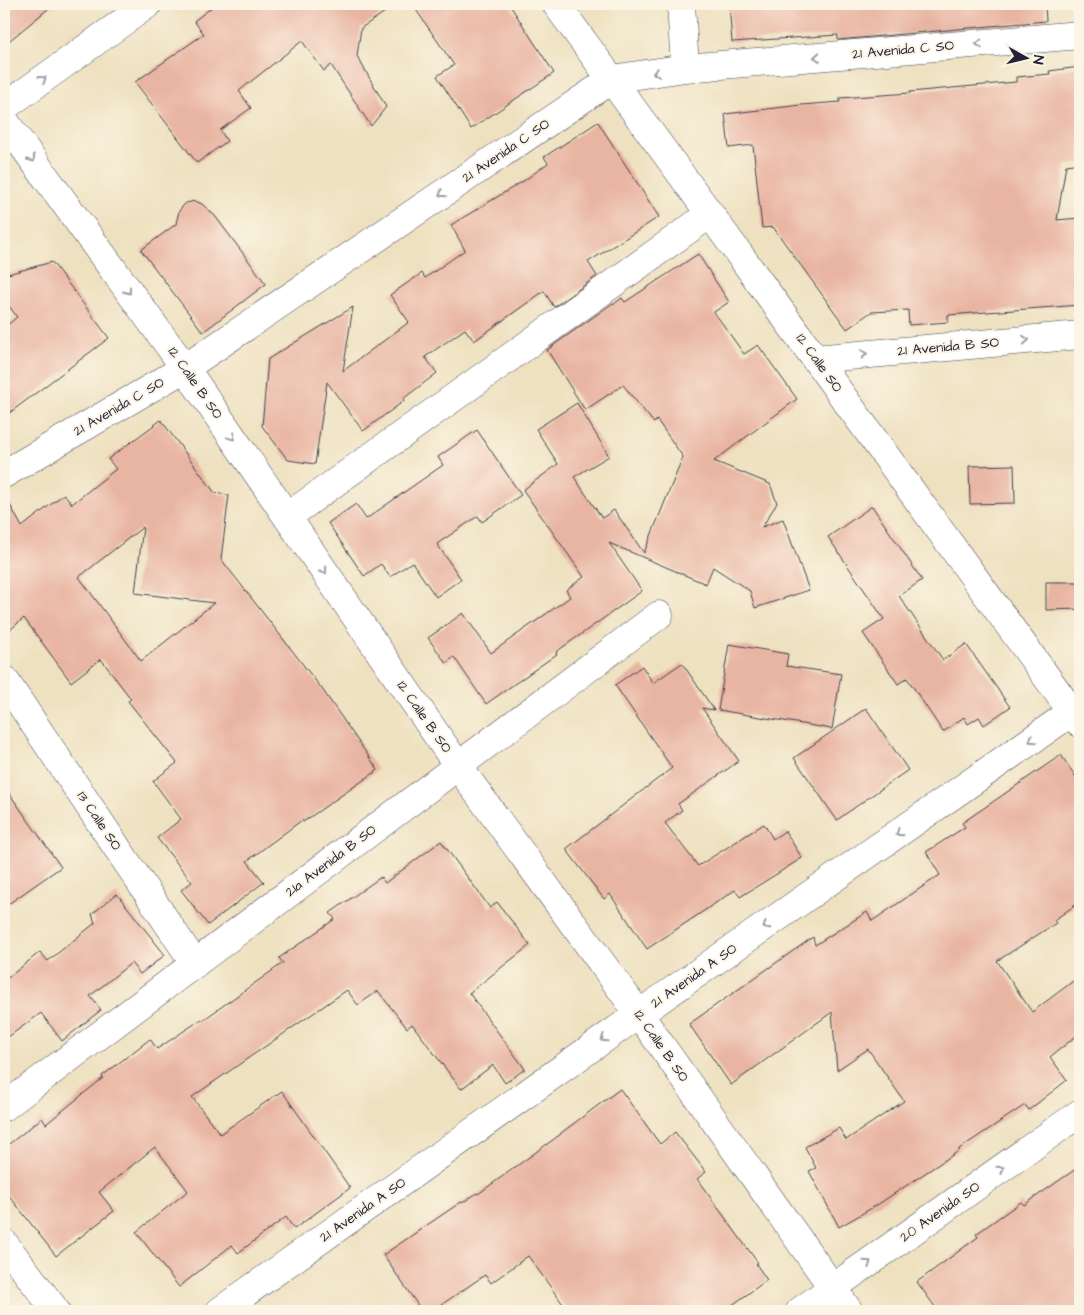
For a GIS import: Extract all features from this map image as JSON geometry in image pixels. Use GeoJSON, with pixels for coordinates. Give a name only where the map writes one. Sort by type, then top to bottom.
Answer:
{"type":"FeatureCollection","features":[{"type":"Feature","properties":{"kind":"street"},"geometry":{"type":"LineString","coordinates":[[4,107],[148,4]]}},
{"type":"Feature","properties":{"kind":"street","name":"12 Calle SO"},"geometry":{"type":"LineString","coordinates":[[556,4],[1076,718]]}},
{"type":"Feature","properties":{"kind":"street"},"geometry":{"type":"LineString","coordinates":[[681,4],[685,68]]}},
{"type":"Feature","properties":{"kind":"street","name":"21 Avenida C SO"},"geometry":{"type":"LineString","coordinates":[[4,474],[185,368],[612,79],[685,68],[1080,35]]}},
{"type":"Feature","properties":{"kind":"street","name":"12 Calle B SO"},"geometry":{"type":"LineString","coordinates":[[4,120],[185,368],[458,766],[639,1014],[849,1311]]}},
{"type":"Feature","properties":{"kind":"street"},"geometry":{"type":"LineString","coordinates":[[287,517],[710,214]]}},
{"type":"Feature","properties":{"kind":"street","name":"21 Avenida B SO"},"geometry":{"type":"LineString","coordinates":[[815,359],[1080,335]]}},
{"type":"Feature","properties":{"kind":"street","name":"21a Avenida B SO"},"geometry":{"type":"LineString","coordinates":[[4,1107],[659,615]]}},
{"type":"Feature","properties":{"kind":"street","name":"13 Calle SO"},"geometry":{"type":"LineString","coordinates":[[4,679],[194,964]]}},
{"type":"Feature","properties":{"kind":"street","name":"21 Avenida A SO"},"geometry":{"type":"LineString","coordinates":[[220,1311],[639,1014],[1076,718]]}},
{"type":"Feature","properties":{"kind":"street","name":"20 Avenida SO"},"geometry":{"type":"LineString","coordinates":[[800,1311],[1080,1113]]}},
{"type":"Feature","properties":{"kind":"street"},"geometry":{"type":"LineString","coordinates":[[4,1243],[56,1311]]}},
{"type":"Feature","properties":{"kind":"building"},"geometry":{"type":"Polygon","coordinates":[[[4,4],[54,4],[4,45],[4,4]]]}},
{"type":"Feature","properties":{"kind":"building"},"geometry":{"type":"Polygon","coordinates":[[[216,4],[397,4],[361,28],[357,56],[386,107],[371,126],[331,65],[324,71],[302,41],[239,91],[251,108],[220,130],[227,141],[197,163],[135,82],[204,34],[194,21],[216,4]]]}},
{"type":"Feature","properties":{"kind":"building"},"geometry":{"type":"Polygon","coordinates":[[[412,4],[509,4],[554,73],[471,129],[437,76],[454,65],[412,4]]]}},
{"type":"Feature","properties":{"kind":"building"},"geometry":{"type":"Polygon","coordinates":[[[729,4],[1045,4],[1046,21],[838,40],[838,35],[732,42],[729,4]]]}},
{"type":"Feature","properties":{"kind":"building"},"geometry":{"type":"Polygon","coordinates":[[[1080,67],[1080,163],[1066,165],[1057,220],[1080,218],[1080,305],[948,315],[948,322],[909,325],[908,310],[871,312],[847,329],[773,227],[762,228],[753,145],[729,148],[725,114],[840,102],[840,98],[1016,82],[1016,77],[1050,74],[1049,71],[1080,67]]]}},
{"type":"Feature","properties":{"kind":"building"},"geometry":{"type":"Polygon","coordinates":[[[598,122],[659,217],[588,262],[597,276],[554,307],[544,291],[474,341],[465,329],[425,357],[437,373],[403,399],[404,401],[363,431],[327,382],[315,464],[288,460],[262,426],[268,359],[353,307],[343,371],[409,322],[390,295],[422,273],[425,278],[465,250],[451,225],[525,180],[548,163],[544,157],[598,122]]]}},
{"type":"Feature","properties":{"kind":"building"},"geometry":{"type":"Polygon","coordinates":[[[195,201],[202,204],[215,216],[266,284],[203,332],[141,250],[176,224],[179,211],[186,203],[195,201]]]}},
{"type":"Feature","properties":{"kind":"building"},"geometry":{"type":"Polygon","coordinates":[[[698,254],[729,302],[714,312],[744,354],[758,345],[797,399],[714,461],[770,484],[777,503],[762,527],[783,519],[809,590],[755,608],[750,591],[713,567],[706,584],[609,543],[642,591],[486,704],[454,657],[446,663],[428,638],[463,613],[491,653],[570,597],[566,590],[584,577],[523,490],[558,464],[536,429],[577,403],[609,456],[574,477],[602,518],[614,510],[644,553],[683,457],[657,420],[654,423],[623,385],[585,410],[547,350],[613,303],[622,298],[625,302],[698,254]]]}},
{"type":"Feature","properties":{"kind":"building"},"geometry":{"type":"Polygon","coordinates":[[[52,262],[109,338],[4,417],[4,328],[17,317],[4,299],[4,275],[52,262]]]}},
{"type":"Feature","properties":{"kind":"building"},"geometry":{"type":"Polygon","coordinates":[[[161,420],[215,493],[229,495],[221,559],[322,689],[378,770],[303,822],[302,820],[247,861],[264,882],[208,925],[181,890],[192,882],[157,838],[181,819],[153,781],[177,763],[128,701],[131,699],[101,659],[71,682],[24,618],[4,635],[4,494],[22,527],[64,494],[72,504],[116,469],[108,459],[161,420]],[[143,527],[79,577],[141,661],[214,603],[135,593],[143,527]]]}},
{"type":"Feature","properties":{"kind":"building"},"geometry":{"type":"Polygon","coordinates":[[[477,430],[521,495],[482,522],[478,516],[437,544],[461,579],[436,597],[412,562],[390,577],[381,564],[364,576],[328,523],[356,504],[366,519],[443,465],[438,457],[477,430]]]}},
{"type":"Feature","properties":{"kind":"building"},"geometry":{"type":"Polygon","coordinates":[[[1014,465],[1015,503],[970,504],[969,466],[1014,465]]]}},
{"type":"Feature","properties":{"kind":"building"},"geometry":{"type":"Polygon","coordinates":[[[872,506],[922,580],[899,596],[943,660],[966,644],[1010,707],[984,725],[979,717],[968,724],[964,717],[943,732],[907,678],[898,684],[863,633],[884,619],[828,537],[872,506]]]}},
{"type":"Feature","properties":{"kind":"building"},"geometry":{"type":"Polygon","coordinates":[[[1046,582],[1080,582],[1080,609],[1046,610],[1046,582]]]}},
{"type":"Feature","properties":{"kind":"building"},"geometry":{"type":"Polygon","coordinates":[[[729,644],[788,654],[786,666],[841,674],[832,729],[718,710],[729,644]]]}},
{"type":"Feature","properties":{"kind":"building"},"geometry":{"type":"Polygon","coordinates":[[[682,663],[714,710],[702,708],[739,761],[678,804],[682,810],[665,823],[698,866],[764,824],[773,839],[785,831],[802,858],[740,897],[735,890],[647,949],[610,894],[604,899],[566,849],[672,768],[615,685],[642,666],[653,683],[682,663]]]}},
{"type":"Feature","properties":{"kind":"building"},"geometry":{"type":"Polygon","coordinates":[[[866,708],[908,770],[837,820],[794,758],[866,708]]]}},
{"type":"Feature","properties":{"kind":"building"},"geometry":{"type":"Polygon","coordinates":[[[1061,755],[1080,783],[1080,902],[1054,920],[1056,923],[997,961],[1032,1012],[1080,976],[1080,1033],[1050,1057],[1067,1080],[1029,1110],[1025,1105],[877,1205],[839,1227],[809,1171],[816,1168],[805,1147],[839,1128],[846,1140],[904,1101],[868,1049],[837,1070],[832,1012],[731,1085],[689,1024],[813,937],[815,945],[867,912],[872,921],[940,875],[926,852],[965,827],[962,823],[1061,755]]]}},
{"type":"Feature","properties":{"kind":"building"},"geometry":{"type":"Polygon","coordinates":[[[4,786],[61,867],[4,907],[4,786]]]}},
{"type":"Feature","properties":{"kind":"building"},"geometry":{"type":"Polygon","coordinates":[[[441,841],[490,908],[497,902],[530,945],[469,993],[525,1069],[505,1083],[493,1065],[461,1089],[412,1024],[407,1028],[378,991],[358,1005],[347,990],[192,1097],[220,1134],[282,1091],[350,1188],[294,1229],[286,1217],[238,1253],[232,1245],[179,1287],[136,1232],[188,1191],[155,1147],[99,1192],[114,1211],[56,1256],[4,1189],[4,1148],[42,1118],[46,1124],[103,1078],[102,1076],[150,1039],[157,1049],[203,1020],[283,963],[279,958],[335,919],[330,913],[381,877],[385,883],[441,841]]]}},
{"type":"Feature","properties":{"kind":"building"},"geometry":{"type":"Polygon","coordinates":[[[117,894],[165,955],[140,974],[131,963],[90,996],[101,1010],[62,1041],[41,1013],[4,1040],[4,981],[40,952],[48,961],[95,923],[92,914],[117,894]]]}},
{"type":"Feature","properties":{"kind":"building"},"geometry":{"type":"Polygon","coordinates":[[[620,1089],[660,1144],[675,1132],[706,1172],[697,1179],[758,1263],[756,1264],[767,1280],[724,1311],[568,1311],[528,1256],[491,1283],[485,1275],[432,1311],[422,1311],[383,1255],[461,1202],[478,1194],[620,1089]]]}},
{"type":"Feature","properties":{"kind":"building"},"geometry":{"type":"Polygon","coordinates":[[[1080,1166],[1080,1311],[938,1311],[917,1282],[978,1237],[976,1234],[1021,1202],[1024,1205],[1080,1166]]]}}]}
